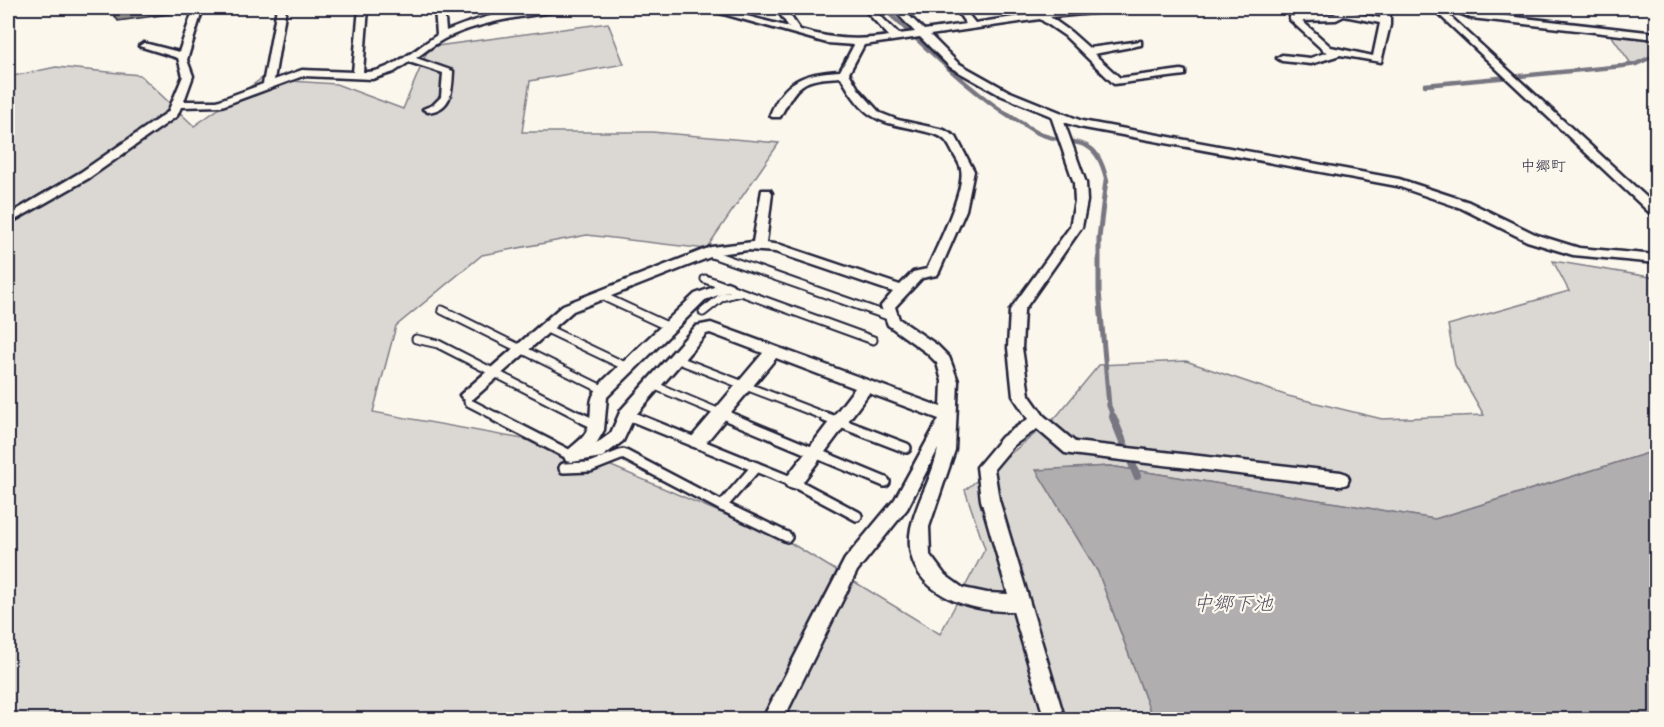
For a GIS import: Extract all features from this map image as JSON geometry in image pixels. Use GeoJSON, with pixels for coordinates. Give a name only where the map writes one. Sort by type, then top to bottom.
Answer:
{"type":"FeatureCollection","features":[{"type":"Feature","properties":{"kind":"street"},"geometry":{"type":"LineString","coordinates":[[8,220],[85,175],[172,114],[188,76],[182,60],[198,8]]}},
{"type":"Feature","properties":{"kind":"street"},"geometry":{"type":"LineString","coordinates":[[268,87],[281,8]]}},
{"type":"Feature","properties":{"kind":"street"},"geometry":{"type":"LineString","coordinates":[[358,76],[363,8]]}},
{"type":"Feature","properties":{"kind":"street"},"geometry":{"type":"LineString","coordinates":[[439,8],[442,36]]}},
{"type":"Feature","properties":{"kind":"street"},"geometry":{"type":"LineString","coordinates":[[178,104],[218,104],[302,73],[372,76],[381,73],[442,36],[499,17],[546,8],[558,8]]}},
{"type":"Feature","properties":{"kind":"street"},"geometry":{"type":"LineString","coordinates":[[707,8],[827,40],[860,43],[1047,13],[1116,8]]}},
{"type":"Feature","properties":{"kind":"street"},"geometry":{"type":"LineString","coordinates":[[781,8],[797,32]]}},
{"type":"Feature","properties":{"kind":"street"},"geometry":{"type":"LineString","coordinates":[[867,8],[901,37]]}},
{"type":"Feature","properties":{"kind":"street"},"geometry":{"type":"LineString","coordinates":[[896,8],[954,65],[1004,93],[1079,124],[1399,183],[1465,205],[1532,238],[1578,252],[1656,259]]}},
{"type":"Feature","properties":{"kind":"street"},"geometry":{"type":"LineString","coordinates":[[958,8],[973,26]]}},
{"type":"Feature","properties":{"kind":"street"},"geometry":{"type":"LineString","coordinates":[[1383,21],[1339,10],[1336,17],[1293,18],[1328,49],[1377,60],[1384,25],[1385,8]]}},
{"type":"Feature","properties":{"kind":"street"},"geometry":{"type":"LineString","coordinates":[[1436,8],[1656,212]]}},
{"type":"Feature","properties":{"kind":"street"},"geometry":{"type":"LineString","coordinates":[[1451,8],[1471,15],[1656,36]]}},
{"type":"Feature","properties":{"kind":"street"},"geometry":{"type":"LineString","coordinates":[[1047,13],[1118,82],[1181,74]]}},
{"type":"Feature","properties":{"kind":"street"},"geometry":{"type":"LineString","coordinates":[[845,74],[860,43]]}},
{"type":"Feature","properties":{"kind":"street"},"geometry":{"type":"LineString","coordinates":[[1086,52],[1137,43]]}},
{"type":"Feature","properties":{"kind":"street"},"geometry":{"type":"LineString","coordinates":[[144,46],[183,56]]}},
{"type":"Feature","properties":{"kind":"street"},"geometry":{"type":"LineString","coordinates":[[1282,58],[1311,61],[1336,52]]}},
{"type":"Feature","properties":{"kind":"street"},"geometry":{"type":"LineString","coordinates":[[407,58],[448,71],[446,98],[436,108],[428,109]]}},
{"type":"Feature","properties":{"kind":"street"},"geometry":{"type":"LineString","coordinates":[[776,115],[781,97],[805,78],[845,74]]}},
{"type":"Feature","properties":{"kind":"street"},"geometry":{"type":"LineString","coordinates":[[845,74],[854,91],[876,115],[895,123],[940,132],[952,139],[968,171],[960,210],[932,272],[918,275],[888,306],[893,322],[932,349],[944,361],[950,381],[949,440],[941,470],[922,516],[919,541],[921,558],[932,576],[950,592],[984,603],[1020,602]]}},
{"type":"Feature","properties":{"kind":"street"},"geometry":{"type":"LineString","coordinates":[[1056,115],[1080,183],[1081,201],[1076,227],[1017,310],[1015,348],[1022,396],[1038,420],[1071,448],[1341,479]]}},
{"type":"Feature","properties":{"kind":"street"},"geometry":{"type":"LineString","coordinates":[[759,247],[766,193]]}},
{"type":"Feature","properties":{"kind":"street"},"geometry":{"type":"LineString","coordinates":[[468,395],[568,308],[709,253],[748,246],[776,249],[903,291]]}},
{"type":"Feature","properties":{"kind":"street"},"geometry":{"type":"LineString","coordinates":[[568,462],[586,445],[597,425],[599,396],[604,390],[700,297],[734,289]]}},
{"type":"Feature","properties":{"kind":"street"},"geometry":{"type":"LineString","coordinates":[[568,462],[596,452],[617,438],[627,414],[701,330],[711,328],[948,416]]}},
{"type":"Feature","properties":{"kind":"street"},"geometry":{"type":"LineString","coordinates":[[697,442],[773,351]]}},
{"type":"Feature","properties":{"kind":"street"},"geometry":{"type":"LineString","coordinates":[[793,482],[866,385]]}},
{"type":"Feature","properties":{"kind":"street"},"geometry":{"type":"LineString","coordinates":[[772,720],[851,565],[901,504],[948,416]]}},
{"type":"Feature","properties":{"kind":"street"},"geometry":{"type":"LineString","coordinates":[[1038,420],[1008,441],[985,467],[990,500],[1055,720]]}},
{"type":"Feature","properties":{"kind":"lane"},"geometry":{"type":"LineString","coordinates":[[709,253],[891,317]]}},
{"type":"Feature","properties":{"kind":"lane"},"geometry":{"type":"LineString","coordinates":[[705,279],[873,340]]}},
{"type":"Feature","properties":{"kind":"lane"},"geometry":{"type":"LineString","coordinates":[[703,312],[734,289]]}},
{"type":"Feature","properties":{"kind":"lane"},"geometry":{"type":"LineString","coordinates":[[600,295],[669,327]]}},
{"type":"Feature","properties":{"kind":"lane"},"geometry":{"type":"LineString","coordinates":[[442,310],[604,390]]}},
{"type":"Feature","properties":{"kind":"lane"},"geometry":{"type":"LineString","coordinates":[[545,328],[627,367]]}},
{"type":"Feature","properties":{"kind":"lane"},"geometry":{"type":"LineString","coordinates":[[416,339],[438,344],[597,425]]}},
{"type":"Feature","properties":{"kind":"lane"},"geometry":{"type":"LineString","coordinates":[[676,358],[906,448]]}},
{"type":"Feature","properties":{"kind":"lane"},"geometry":{"type":"LineString","coordinates":[[653,385],[885,482]]}},
{"type":"Feature","properties":{"kind":"lane"},"geometry":{"type":"LineString","coordinates":[[468,395],[468,402],[568,462],[590,467],[623,454],[787,537]]}},
{"type":"Feature","properties":{"kind":"lane"},"geometry":{"type":"LineString","coordinates":[[627,414],[793,482],[857,516]]}},
{"type":"Feature","properties":{"kind":"lane"},"geometry":{"type":"LineString","coordinates":[[723,506],[756,467]]}},
{"type":"Feature","properties":{"kind":"shaded area"},"geometry":{"type":"Polygon","coordinates":[[[608,23],[624,64],[530,81],[522,132],[652,132],[779,143],[706,249],[587,235],[482,255],[396,326],[373,412],[567,447],[789,542],[940,634],[985,549],[965,490],[1056,417],[1099,365],[1186,361],[1288,396],[1382,419],[1484,415],[1455,365],[1448,325],[1569,291],[1553,261],[1656,278],[1656,457],[1648,453],[1435,519],[1110,466],[1037,471],[1098,572],[1153,719],[8,720],[8,77],[56,67],[140,75],[194,126],[261,79],[336,84],[403,109],[429,47],[608,23]]]}},
{"type":"Feature","properties":{"kind":"shaded area"},"geometry":{"type":"Polygon","coordinates":[[[1611,35],[1656,40],[1656,54],[1632,65],[1611,35]]]}},
{"type":"Feature","properties":{"kind":"water","name":"中郷下池"},"geometry":{"type":"Polygon","coordinates":[[[1648,453],[1656,457],[1656,720],[1153,719],[1098,572],[1036,470],[1110,466],[1435,519],[1648,453]]]}},
{"type":"Feature","properties":{"kind":"building"},"geometry":{"type":"Polygon","coordinates":[[[113,8],[140,8],[112,12],[113,8]]]}},
{"type":"Feature","properties":{"kind":"waterway"},"geometry":{"type":"LineString","coordinates":[[883,8],[964,81],[998,108],[1037,133],[1083,144],[1091,149],[1097,155],[1107,182]]}},
{"type":"Feature","properties":{"kind":"waterway"},"geometry":{"type":"LineString","coordinates":[[1425,85],[1623,66],[1636,64],[1656,55]]}},
{"type":"Feature","properties":{"kind":"waterway"},"geometry":{"type":"LineString","coordinates":[[1106,180],[1099,238],[1099,291],[1109,406],[1114,418]]}},
{"type":"Feature","properties":{"kind":"waterway"},"geometry":{"type":"LineString","coordinates":[[1113,417],[1137,476]]}},
{"type":"Feature","properties":{"kind":"district","name":"中郷町"},"geometry":{"type":"Point","coordinates":[1543,166]}}]}
